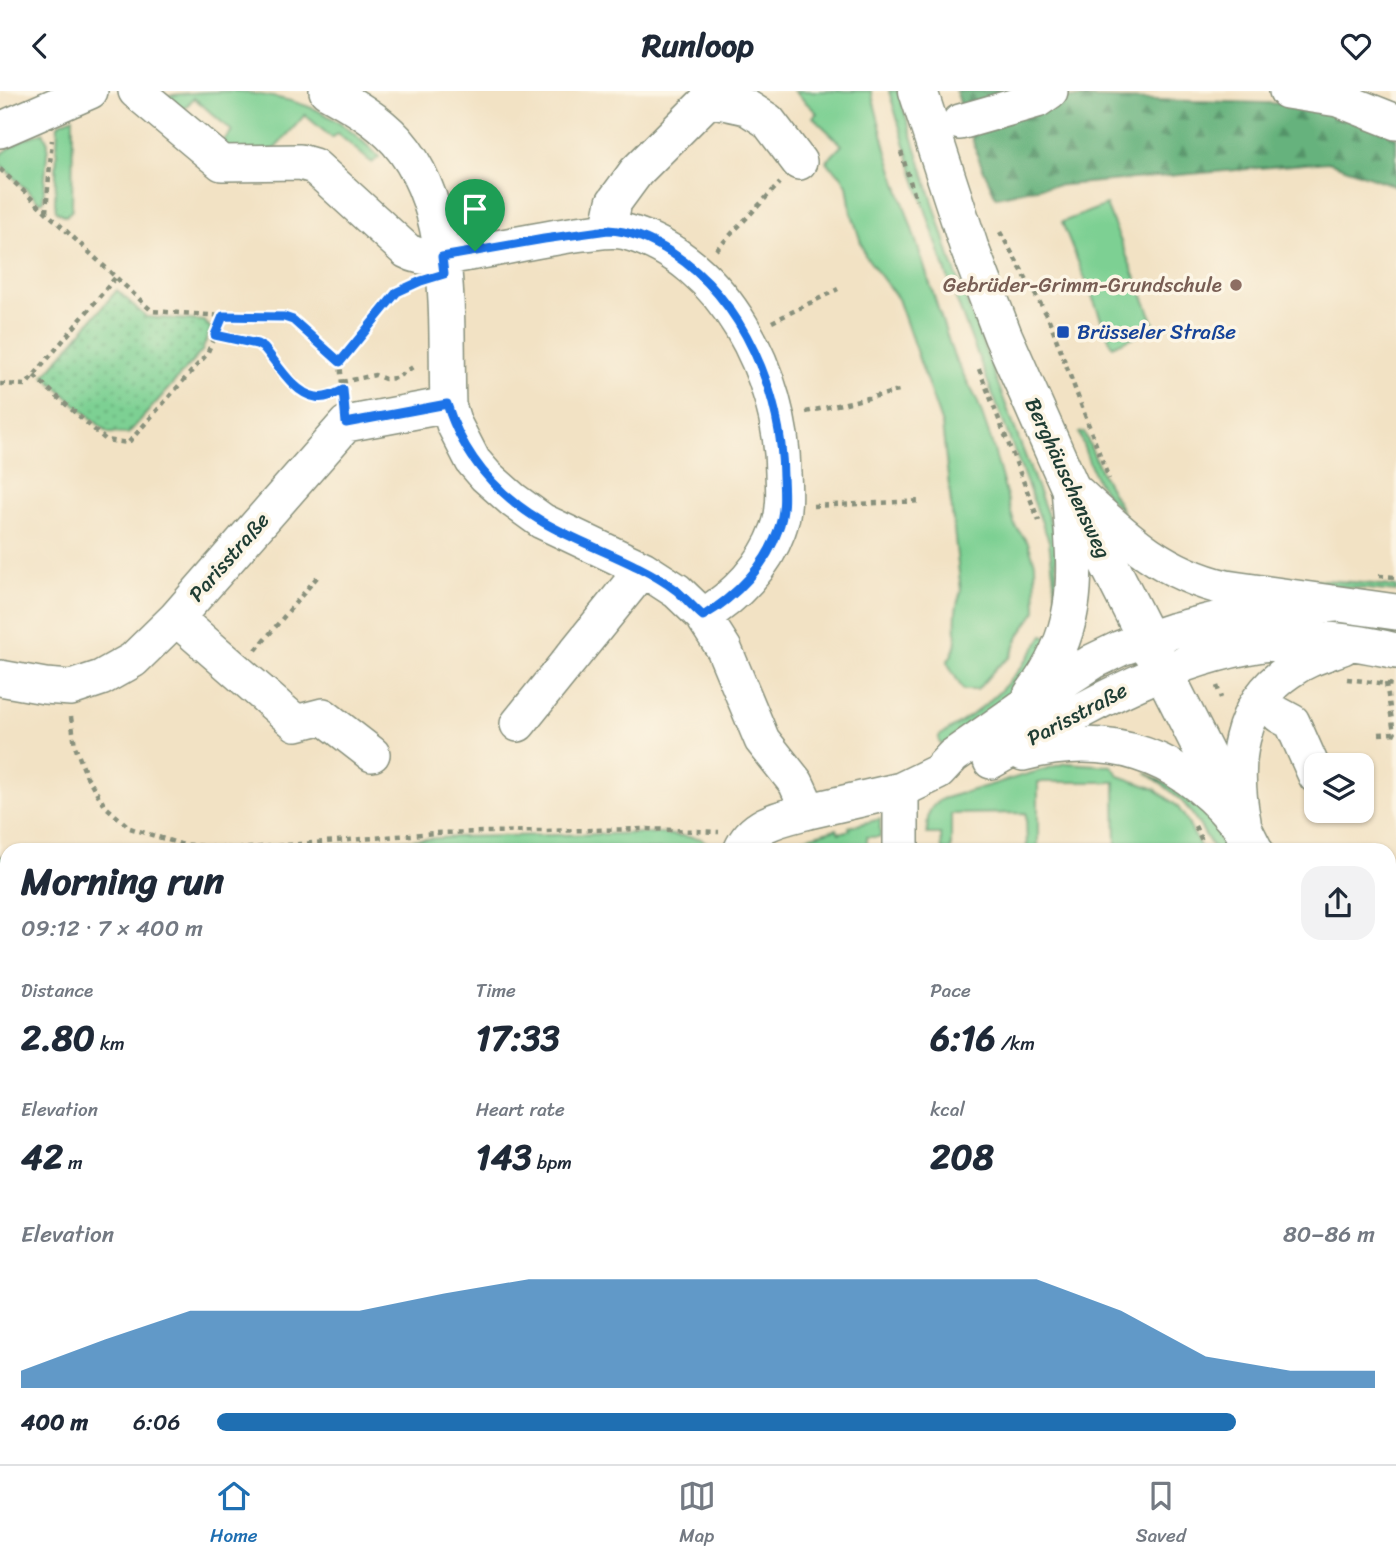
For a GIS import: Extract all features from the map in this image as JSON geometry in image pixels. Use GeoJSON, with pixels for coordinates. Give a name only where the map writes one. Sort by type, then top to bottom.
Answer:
{"type":"FeatureCollection","features":[{"type":"Feature","properties":{"kind":"main road","name":"Berghäuschensweg"},"geometry":{"type":"LineString","coordinates":[[918,91],[1003,336],[1069,485],[1250,842]]}},
{"type":"Feature","properties":{"kind":"street"},"geometry":{"type":"LineString","coordinates":[[0,130],[90,91]]}},
{"type":"Feature","properties":{"kind":"street"},"geometry":{"type":"LineString","coordinates":[[136,91],[222,163],[300,162],[314,166],[407,251],[443,266],[544,239],[608,230],[623,231],[653,241],[696,271],[722,299],[746,335],[764,376],[778,418],[784,507],[778,530],[753,572],[729,598],[703,616]]}},
{"type":"Feature","properties":{"kind":"street"},"geometry":{"type":"LineString","coordinates":[[327,91],[368,114],[397,141],[427,191],[435,216],[443,266],[447,404],[473,461],[486,476],[542,521],[643,569],[677,591],[703,616],[724,649],[762,740],[796,783],[809,811]]}},
{"type":"Feature","properties":{"kind":"street"},"geometry":{"type":"LineString","coordinates":[[960,122],[1037,100],[1050,91]]}},
{"type":"Feature","properties":{"kind":"street"},"geometry":{"type":"LineString","coordinates":[[1287,91],[1338,99],[1396,122]]}},
{"type":"Feature","properties":{"kind":"street"},"geometry":{"type":"LineString","coordinates":[[608,230],[614,202],[636,172],[709,99],[746,107],[768,121],[799,162]]}},
{"type":"Feature","properties":{"kind":"street"},"geometry":{"type":"LineString","coordinates":[[345,407],[447,404]]}},
{"type":"Feature","properties":{"kind":"street","name":"Parisstraße"},"geometry":{"type":"LineString","coordinates":[[0,678],[71,688],[101,678],[133,660],[176,618],[345,407]]}},
{"type":"Feature","properties":{"kind":"street"},"geometry":{"type":"LineString","coordinates":[[1069,485],[1145,553],[1188,576],[1226,588],[1396,612]]}},
{"type":"Feature","properties":{"kind":"street","name":"Parisstraße"},"geometry":{"type":"LineString","coordinates":[[1020,709],[1057,657],[1073,605],[1069,485]]}},
{"type":"Feature","properties":{"kind":"street"},"geometry":{"type":"LineString","coordinates":[[518,724],[643,569]]}},
{"type":"Feature","properties":{"kind":"street"},"geometry":{"type":"LineString","coordinates":[[1156,655],[1227,617],[1336,604]]}},
{"type":"Feature","properties":{"kind":"street"},"geometry":{"type":"LineString","coordinates":[[176,618],[296,723],[323,716],[372,754]]}},
{"type":"Feature","properties":{"kind":"street"},"geometry":{"type":"LineString","coordinates":[[1156,655],[1303,639],[1353,643],[1391,667]]}},
{"type":"Feature","properties":{"kind":"street"},"geometry":{"type":"LineString","coordinates":[[1250,842],[1238,795],[1237,772],[1239,747],[1251,711],[1272,685],[1288,671],[1308,660],[1353,643]]}},
{"type":"Feature","properties":{"kind":"street","name":"Parisstraße"},"geometry":{"type":"LineString","coordinates":[[746,843],[770,822],[901,790],[939,772],[953,756],[1094,661],[1156,655]]}},
{"type":"Feature","properties":{"kind":"street","name":"Parisstraße"},"geometry":{"type":"LineString","coordinates":[[991,761],[1111,694],[1156,655]]}},
{"type":"Feature","properties":{"kind":"street"},"geometry":{"type":"LineString","coordinates":[[1279,715],[1292,722],[1306,753]]}},
{"type":"Feature","properties":{"kind":"street","name":"Parisstraße"},"geometry":{"type":"LineString","coordinates":[[939,772],[961,773],[991,761],[1041,748],[1075,744],[1106,746],[1144,754],[1187,776],[1224,808],[1250,842]]}},
{"type":"Feature","properties":{"kind":"street"},"geometry":{"type":"LineString","coordinates":[[901,790],[901,843]]}},
{"type":"Feature","properties":{"kind":"path"},"geometry":{"type":"LineString","coordinates":[[36,114],[53,137],[46,213]]}},
{"type":"Feature","properties":{"kind":"path"},"geometry":{"type":"LineString","coordinates":[[696,271],[799,162]]}},
{"type":"Feature","properties":{"kind":"path"},"geometry":{"type":"LineString","coordinates":[[0,169],[152,311],[284,317],[293,320],[340,362],[345,407]]}},
{"type":"Feature","properties":{"kind":"path"},"geometry":{"type":"LineString","coordinates":[[998,227],[1048,317],[1114,487]]}},
{"type":"Feature","properties":{"kind":"path"},"geometry":{"type":"LineString","coordinates":[[340,362],[397,292],[421,281],[443,266]]}},
{"type":"Feature","properties":{"kind":"path"},"geometry":{"type":"LineString","coordinates":[[0,384],[26,385],[115,278]]}},
{"type":"Feature","properties":{"kind":"path"},"geometry":{"type":"LineString","coordinates":[[746,335],[838,289]]}},
{"type":"Feature","properties":{"kind":"path"},"geometry":{"type":"LineString","coordinates":[[34,376],[106,440],[128,443],[206,354],[223,316]]}},
{"type":"Feature","properties":{"kind":"path"},"geometry":{"type":"LineString","coordinates":[[215,335],[257,344],[264,348],[295,385],[317,398],[331,396],[345,407]]}},
{"type":"Feature","properties":{"kind":"path"},"geometry":{"type":"LineString","coordinates":[[342,382],[375,375],[385,379],[396,378],[410,367],[446,356]]}},
{"type":"Feature","properties":{"kind":"path"},"geometry":{"type":"LineString","coordinates":[[778,418],[899,391]]}},
{"type":"Feature","properties":{"kind":"path"},"geometry":{"type":"LineString","coordinates":[[784,507],[922,501]]}},
{"type":"Feature","properties":{"kind":"path"},"geometry":{"type":"LineString","coordinates":[[238,671],[318,576]]}},
{"type":"Feature","properties":{"kind":"path"},"geometry":{"type":"LineString","coordinates":[[1375,576],[1396,577]]}},
{"type":"Feature","properties":{"kind":"path"},"geometry":{"type":"LineString","coordinates":[[1379,734],[1395,733],[1391,667]]}},
{"type":"Feature","properties":{"kind":"path"},"geometry":{"type":"LineString","coordinates":[[71,688],[75,746],[86,775],[105,806],[130,828],[177,843]]}},
{"type":"Feature","properties":{"kind":"path"},"geometry":{"type":"LineString","coordinates":[[308,843],[435,832],[647,829],[722,832],[738,843]]}},
{"type":"Feature","properties":{"kind":"green space"},"geometry":{"type":"Polygon","coordinates":[[[233,91],[276,97],[312,108],[345,127],[379,157],[372,163],[337,133],[332,138],[305,115],[269,155],[218,147],[232,131],[194,98],[179,114],[159,97],[233,91]]]}},
{"type":"Feature","properties":{"kind":"green space"},"geometry":{"type":"Polygon","coordinates":[[[794,91],[871,91],[887,153],[954,357],[977,400],[1015,526],[1028,543],[1035,563],[1036,611],[1020,634],[1010,657],[996,668],[977,690],[963,690],[947,662],[955,644],[956,610],[961,591],[942,425],[898,299],[865,255],[851,211],[847,185],[826,162],[842,145],[813,117],[817,113],[794,91]]]}},
{"type":"Feature","properties":{"kind":"green space"},"geometry":{"type":"Polygon","coordinates":[[[889,91],[898,91],[952,263],[1056,537],[1057,604],[1049,541],[948,278],[889,91]]]}},
{"type":"Feature","properties":{"kind":"green space"},"geometry":{"type":"Polygon","coordinates":[[[956,91],[1042,91],[1050,97],[1334,105],[1396,137],[1396,186],[1328,162],[1041,187],[996,197],[980,162],[956,91]]]}},
{"type":"Feature","properties":{"kind":"green space"},"geometry":{"type":"Polygon","coordinates":[[[73,117],[72,210],[66,216],[56,211],[55,202],[58,124],[73,117]]]}},
{"type":"Feature","properties":{"kind":"green space"},"geometry":{"type":"Polygon","coordinates":[[[43,132],[48,143],[43,201],[39,202],[0,164],[0,155],[22,140],[43,132]]]}},
{"type":"Feature","properties":{"kind":"green space"},"geometry":{"type":"Polygon","coordinates":[[[1106,205],[1156,328],[1112,346],[1062,222],[1106,205]]]}},
{"type":"Feature","properties":{"kind":"green space"},"geometry":{"type":"Polygon","coordinates":[[[117,290],[146,317],[204,321],[211,328],[202,351],[128,434],[108,433],[44,376],[117,290]]]}},
{"type":"Feature","properties":{"kind":"green space"},"geometry":{"type":"Polygon","coordinates":[[[1084,432],[1103,476],[1123,512],[1106,494],[1095,476],[1079,433],[1084,432]]]}},
{"type":"Feature","properties":{"kind":"green space"},"geometry":{"type":"Polygon","coordinates":[[[1227,570],[1375,584],[1396,587],[1396,592],[1252,582],[1227,570]]]}},
{"type":"Feature","properties":{"kind":"green space"},"geometry":{"type":"Polygon","coordinates":[[[1043,635],[1053,639],[1025,690],[946,748],[939,742],[939,736],[998,693],[1022,667],[1043,635]]]}},
{"type":"Feature","properties":{"kind":"green space"},"geometry":{"type":"Polygon","coordinates":[[[1066,763],[1112,766],[1119,776],[1155,789],[1177,806],[1198,843],[1116,843],[1115,782],[1038,782],[1038,843],[1027,843],[1026,813],[951,814],[951,843],[942,843],[941,834],[927,834],[930,810],[942,799],[1066,763]]]}},
{"type":"Feature","properties":{"kind":"green space"},"geometry":{"type":"Polygon","coordinates":[[[1145,772],[1206,806],[1221,843],[1210,843],[1186,806],[1145,772]]]}},
{"type":"Feature","properties":{"kind":"green space"},"geometry":{"type":"Polygon","coordinates":[[[880,819],[880,837],[867,837],[867,843],[787,843],[836,829],[839,833],[850,830],[849,827],[880,819]]]}},
{"type":"Feature","properties":{"kind":"green space"},"geometry":{"type":"Polygon","coordinates":[[[654,833],[699,838],[708,843],[367,843],[454,837],[654,833]]]}},
{"type":"Feature","properties":{"kind":"place","name":"Gebrüder-Grimm-Grundschule"},"geometry":{"type":"Point","coordinates":[1236,285]}},
{"type":"Feature","properties":{"kind":"place","name":"Brüsseler Straße"},"geometry":{"type":"Point","coordinates":[1063,332]}},
{"type":"Feature","properties":{"kind":"route"},"geometry":{"type":"LineString","coordinates":[[608,230],[623,231],[653,241],[683,260],[722,299],[746,335],[778,418],[784,507],[778,530],[768,551],[736,591],[717,608],[703,616],[677,591],[643,569],[542,521],[486,476],[473,461],[447,404],[346,423],[343,390],[331,396],[317,398],[305,393],[264,348],[215,335],[223,316],[284,317],[293,320],[340,362],[397,292],[444,274],[442,257],[475,251],[608,230]]}}]}
